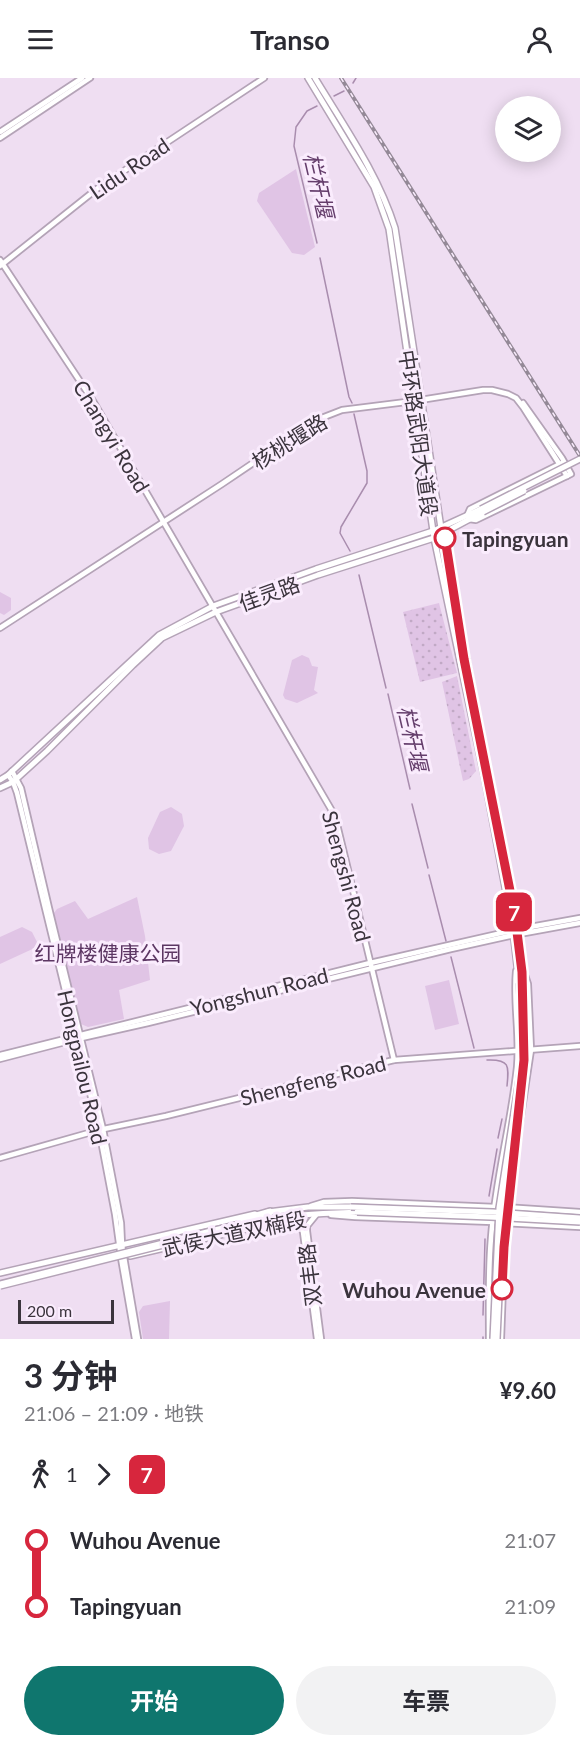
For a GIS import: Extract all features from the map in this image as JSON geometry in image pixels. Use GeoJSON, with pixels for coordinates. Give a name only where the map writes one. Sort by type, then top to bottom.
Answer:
{"type":"FeatureCollection","features":[{"type":"Feature","properties":{"kind":"highway"},"geometry":{"type":"LineString","coordinates":[[0,1285],[239,1223],[270,1212]]}},
{"type":"Feature","properties":{"kind":"highway"},"geometry":{"type":"LineString","coordinates":[[239,1223],[269,1220]]}},
{"type":"Feature","properties":{"kind":"main road","name":"中环路武阳大道段"},"geometry":{"type":"LineString","coordinates":[[308,78],[374,187],[389,229],[417,401],[516,932],[521,984],[522,1061],[499,1208],[497,1339]]}},
{"type":"Feature","properties":{"kind":"main road","name":"中环路武阳大道段"},"geometry":{"type":"LineString","coordinates":[[315,78],[378,184],[395,228],[434,538],[516,932]]}},
{"type":"Feature","properties":{"kind":"main road","name":"佳灵路"},"geometry":{"type":"LineString","coordinates":[[0,780],[159,635],[214,609],[316,569],[433,531],[468,517],[580,461]]}},
{"type":"Feature","properties":{"kind":"main road","name":"佳灵路"},"geometry":{"type":"LineString","coordinates":[[0,788],[15,780],[162,638],[214,609],[434,538],[468,517]]}},
{"type":"Feature","properties":{"kind":"main road","name":"武侯大道双楠段"},"geometry":{"type":"LineString","coordinates":[[0,1273],[247,1215],[308,1207],[493,1212],[580,1220]]}},
{"type":"Feature","properties":{"kind":"main road","name":"武侯大道双楠段"},"geometry":{"type":"LineString","coordinates":[[0,1285],[259,1226],[269,1220],[289,1217],[357,1212],[580,1220]]}},
{"type":"Feature","properties":{"kind":"street"},"geometry":{"type":"LineString","coordinates":[[0,132],[82,78]]}},
{"type":"Feature","properties":{"kind":"street"},"geometry":{"type":"LineString","coordinates":[[0,138],[90,78]]}},
{"type":"Feature","properties":{"kind":"street","name":"Lidu Road"},"geometry":{"type":"LineString","coordinates":[[1,263],[98,188],[264,78]]}},
{"type":"Feature","properties":{"kind":"street","name":"Changyi Road"},"geometry":{"type":"LineString","coordinates":[[1,263],[93,401],[214,609]]}},
{"type":"Feature","properties":{"kind":"street","name":"核桃堰路"},"geometry":{"type":"LineString","coordinates":[[0,628],[308,426],[342,410],[492,390],[516,398],[562,463]]}},
{"type":"Feature","properties":{"kind":"street"},"geometry":{"type":"LineString","coordinates":[[562,463],[571,474],[477,520],[468,517],[470,509],[562,463]]}},
{"type":"Feature","properties":{"kind":"street","name":"Shengshi Road"},"geometry":{"type":"LineString","coordinates":[[214,609],[335,816],[394,1060]]}},
{"type":"Feature","properties":{"kind":"street","name":"Hongpailou Road"},"geometry":{"type":"LineString","coordinates":[[10,773],[15,780],[101,1129],[121,1223],[122,1257],[136,1339]]}},
{"type":"Feature","properties":{"kind":"street"},"geometry":{"type":"LineString","coordinates":[[516,932],[580,918]]}},
{"type":"Feature","properties":{"kind":"street"},"geometry":{"type":"LineString","coordinates":[[516,932],[580,923]]}},
{"type":"Feature","properties":{"kind":"street","name":"Yongshun Road"},"geometry":{"type":"LineString","coordinates":[[0,1057],[371,965],[516,932]]}},
{"type":"Feature","properties":{"kind":"street"},"geometry":{"type":"LineString","coordinates":[[497,1339],[507,1207],[531,1048],[528,984],[519,963]]}},
{"type":"Feature","properties":{"kind":"street"},"geometry":{"type":"LineString","coordinates":[[489,1339],[491,1239],[518,1049],[515,984],[519,963]]}},
{"type":"Feature","properties":{"kind":"street","name":"Shengfeng Road"},"geometry":{"type":"LineString","coordinates":[[0,1158],[101,1129],[166,1116],[394,1060],[580,1046]]}},
{"type":"Feature","properties":{"kind":"street"},"geometry":{"type":"LineString","coordinates":[[308,1207],[324,1202],[352,1201],[580,1212]]}},
{"type":"Feature","properties":{"kind":"street"},"geometry":{"type":"LineString","coordinates":[[318,1214],[580,1227]]}},
{"type":"Feature","properties":{"kind":"street","name":"双丰路"},"geometry":{"type":"LineString","coordinates":[[318,1214],[307,1226],[307,1231],[319,1339]]}},
{"type":"Feature","properties":{"kind":"street","name":"双丰路"},"geometry":{"type":"LineString","coordinates":[[289,1217],[303,1232],[319,1339]]}},
{"type":"Feature","properties":{"kind":"green space"},"geometry":{"type":"Polygon","coordinates":[[[296,169],[315,247],[304,255],[292,253],[257,201],[259,193],[296,169]]]}},
{"type":"Feature","properties":{"kind":"green space"},"geometry":{"type":"Polygon","coordinates":[[[0,592],[11,598],[11,610],[4,615],[0,613],[0,592]]]}},
{"type":"Feature","properties":{"kind":"green space"},"geometry":{"type":"Polygon","coordinates":[[[439,603],[457,673],[420,682],[403,612],[439,603]]]}},
{"type":"Feature","properties":{"kind":"green space"},"geometry":{"type":"Polygon","coordinates":[[[302,655],[309,658],[312,666],[318,667],[314,690],[318,693],[297,703],[285,699],[283,695],[292,660],[302,655]]]}},
{"type":"Feature","properties":{"kind":"green space"},"geometry":{"type":"Polygon","coordinates":[[[457,676],[476,771],[469,779],[463,781],[442,682],[457,676]]]}},
{"type":"Feature","properties":{"kind":"green space"},"geometry":{"type":"Polygon","coordinates":[[[171,807],[182,814],[184,826],[171,851],[159,854],[149,849],[148,838],[160,812],[171,807]]]}},
{"type":"Feature","properties":{"kind":"green space","name":"红牌楼健康公园"},"geometry":{"type":"Polygon","coordinates":[[[137,897],[145,936],[150,980],[119,990],[124,1019],[88,1027],[80,1021],[54,913],[57,909],[75,901],[88,919],[137,897]]]}},
{"type":"Feature","properties":{"kind":"green space"},"geometry":{"type":"Polygon","coordinates":[[[22,927],[32,932],[39,946],[0,964],[0,937],[22,927]]]}},
{"type":"Feature","properties":{"kind":"green space"},"geometry":{"type":"Polygon","coordinates":[[[449,980],[459,1024],[435,1030],[425,986],[449,980]]]}},
{"type":"Feature","properties":{"kind":"green space"},"geometry":{"type":"Polygon","coordinates":[[[170,1301],[169,1339],[143,1339],[139,1312],[143,1306],[170,1301]]]}},
{"type":"Feature","properties":{"kind":"waterway","name":"栏杆堰"},"geometry":{"type":"LineString","coordinates":[[353,83],[356,78]]}},
{"type":"Feature","properties":{"kind":"waterway","name":"栏杆堰"},"geometry":{"type":"LineString","coordinates":[[334,96],[344,91]]}},
{"type":"Feature","properties":{"kind":"waterway","name":"栏杆堰"},"geometry":{"type":"LineString","coordinates":[[317,106],[307,111],[296,127],[294,146],[317,243]]}},
{"type":"Feature","properties":{"kind":"waterway","name":"栏杆堰"},"geometry":{"type":"LineString","coordinates":[[320,258],[352,403]]}},
{"type":"Feature","properties":{"kind":"waterway","name":"栏杆堰"},"geometry":{"type":"LineString","coordinates":[[350,551],[340,533],[341,527],[367,483],[367,471],[354,414]]}},
{"type":"Feature","properties":{"kind":"waterway","name":"栏杆堰"},"geometry":{"type":"LineString","coordinates":[[359,575],[386,688]]}},
{"type":"Feature","properties":{"kind":"waterway","name":"栏杆堰"},"geometry":{"type":"LineString","coordinates":[[388,694],[410,789]]}},
{"type":"Feature","properties":{"kind":"waterway","name":"栏杆堰"},"geometry":{"type":"LineString","coordinates":[[412,804],[428,868]]}},
{"type":"Feature","properties":{"kind":"waterway","name":"栏杆堰"},"geometry":{"type":"LineString","coordinates":[[429,875],[446,941]]}},
{"type":"Feature","properties":{"kind":"waterway","name":"栏杆堰"},"geometry":{"type":"LineString","coordinates":[[451,957],[474,1048]]}},
{"type":"Feature","properties":{"kind":"waterway","name":"栏杆堰"},"geometry":{"type":"LineString","coordinates":[[487,1060],[500,1061],[506,1065],[508,1069],[507,1086]]}},
{"type":"Feature","properties":{"kind":"waterway","name":"栏杆堰"},"geometry":{"type":"LineString","coordinates":[[498,1138],[502,1119]]}},
{"type":"Feature","properties":{"kind":"waterway","name":"栏杆堰"},"geometry":{"type":"LineString","coordinates":[[489,1196],[497,1149]]}},
{"type":"Feature","properties":{"kind":"waterway","name":"栏杆堰"},"geometry":{"type":"LineString","coordinates":[[483,1315],[485,1239]]}},
{"type":"Feature","properties":{"kind":"railway"},"geometry":{"type":"LineString","coordinates":[[341,78],[580,456]]}},
{"type":"Feature","properties":{"kind":"metro line","name":"7"},"geometry":{"type":"LineString","coordinates":[[445,538],[464,659],[515,916],[522,972],[524,1060],[504,1247],[502,1289]]}},
{"type":"Feature","properties":{"kind":"place","name":"Tapingyuan"},"geometry":{"type":"Point","coordinates":[445,538]}},
{"type":"Feature","properties":{"kind":"place","name":"Wuhou Avenue"},"geometry":{"type":"Point","coordinates":[502,1289]}}]}
